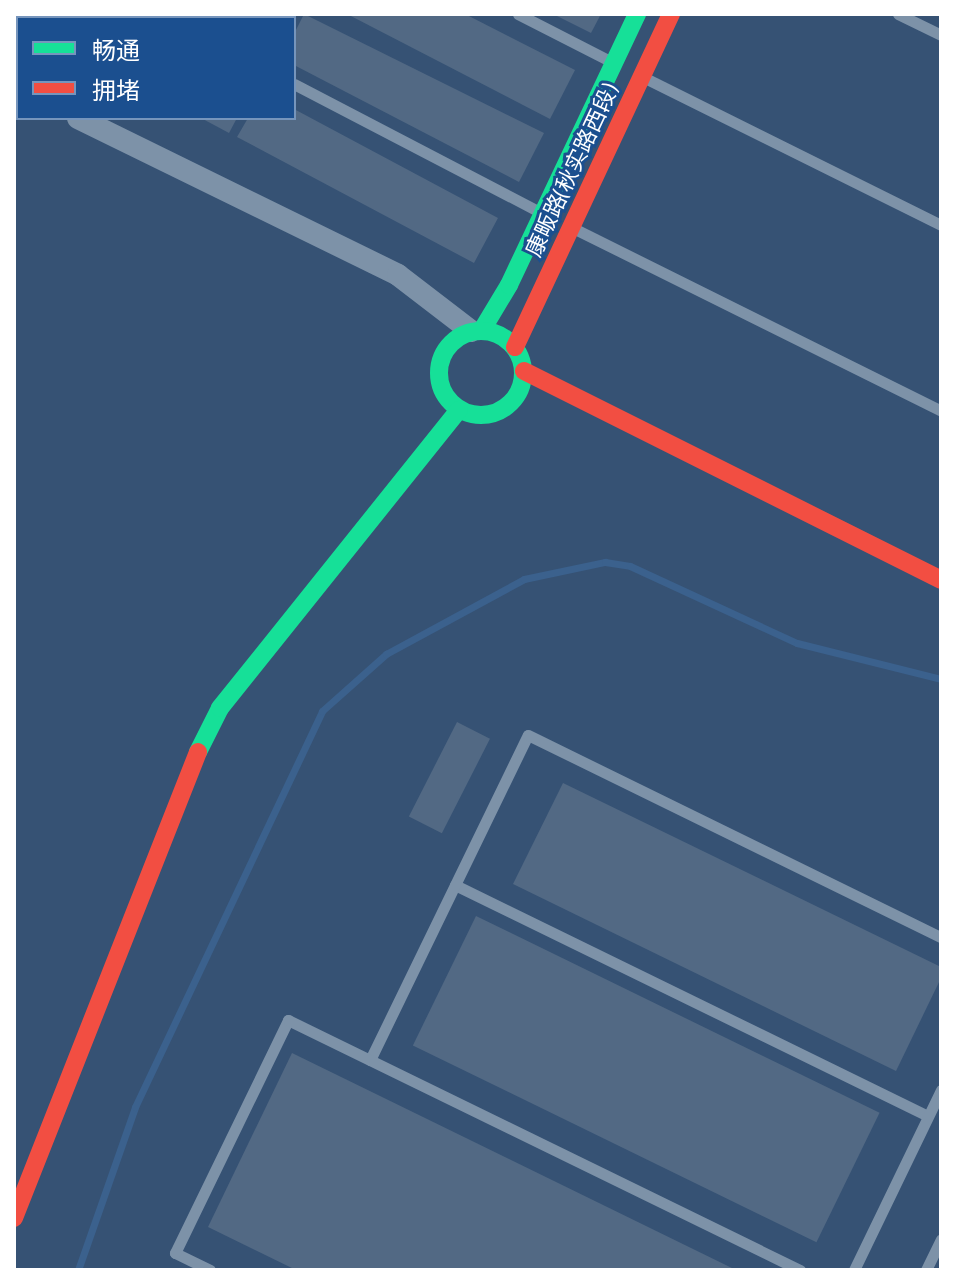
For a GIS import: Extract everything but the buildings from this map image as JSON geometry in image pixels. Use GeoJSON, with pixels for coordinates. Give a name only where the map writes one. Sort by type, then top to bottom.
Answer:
{"type":"FeatureCollection","features":[{"type":"Feature","properties":{"kind":"street","name":"康畈路(秋实路西段)"},"geometry":{"type":"LineString","coordinates":[[476,331],[543,213],[637,14]]}},
{"type":"Feature","properties":{"kind":"street","name":"康畈路(秋实路西段)"},"geometry":{"type":"LineString","coordinates":[[515,347],[671,14]]}},
{"type":"Feature","properties":{"kind":"street"},"geometry":{"type":"LineString","coordinates":[[82,120],[398,275],[476,331],[515,347],[524,371],[517,396],[497,413],[471,415],[459,410],[443,392],[439,372],[444,351],[476,331]]}},
{"type":"Feature","properties":{"kind":"street"},"geometry":{"type":"LineString","coordinates":[[524,371],[941,580]]}},
{"type":"Feature","properties":{"kind":"street"},"geometry":{"type":"LineString","coordinates":[[14,1218],[213,720],[249,666],[459,410]]}},
{"type":"Feature","properties":{"kind":"lane"},"geometry":{"type":"LineString","coordinates":[[518,14],[941,225]]}},
{"type":"Feature","properties":{"kind":"lane"},"geometry":{"type":"LineString","coordinates":[[898,14],[941,35]]}},
{"type":"Feature","properties":{"kind":"lane"},"geometry":{"type":"LineString","coordinates":[[296,85],[570,227],[941,411]]}},
{"type":"Feature","properties":{"kind":"lane"},"geometry":{"type":"LineString","coordinates":[[370,1060],[528,735],[941,937]]}},
{"type":"Feature","properties":{"kind":"lane"},"geometry":{"type":"LineString","coordinates":[[455,885],[928,1116]]}},
{"type":"Feature","properties":{"kind":"lane"},"geometry":{"type":"LineString","coordinates":[[210,1270],[175,1253],[288,1020],[800,1270]]}},
{"type":"Feature","properties":{"kind":"lane"},"geometry":{"type":"LineString","coordinates":[[854,1270],[941,1090]]}},
{"type":"Feature","properties":{"kind":"lane"},"geometry":{"type":"LineString","coordinates":[[926,1270],[941,1239]]}},
{"type":"Feature","properties":{"kind":"waterway"},"geometry":{"type":"LineString","coordinates":[[78,1270],[135,1107],[322,711],[386,654],[524,579],[605,562],[630,566],[797,643],[941,679]]}},
{"type":"Feature","properties":{"kind":"traffic: fast"},"geometry":{"type":"LineString","coordinates":[[482,330],[509,285],[637,14]]}},
{"type":"Feature","properties":{"kind":"traffic: fast"},"geometry":{"type":"LineString","coordinates":[[473,331],[489,331],[505,338],[516,349],[523,373],[520,389],[511,403],[489,415],[473,415],[457,408],[446,397],[439,381],[439,365],[446,349],[457,338],[473,331]]}},
{"type":"Feature","properties":{"kind":"traffic: fast"},"geometry":{"type":"LineString","coordinates":[[198,752],[220,708],[459,410]]}},
{"type":"Feature","properties":{"kind":"traffic: jam"},"geometry":{"type":"LineString","coordinates":[[515,347],[671,14]]}},
{"type":"Feature","properties":{"kind":"traffic: jam"},"geometry":{"type":"LineString","coordinates":[[524,371],[941,580]]}},
{"type":"Feature","properties":{"kind":"traffic: jam"},"geometry":{"type":"LineString","coordinates":[[14,1218],[198,752]]}}]}
